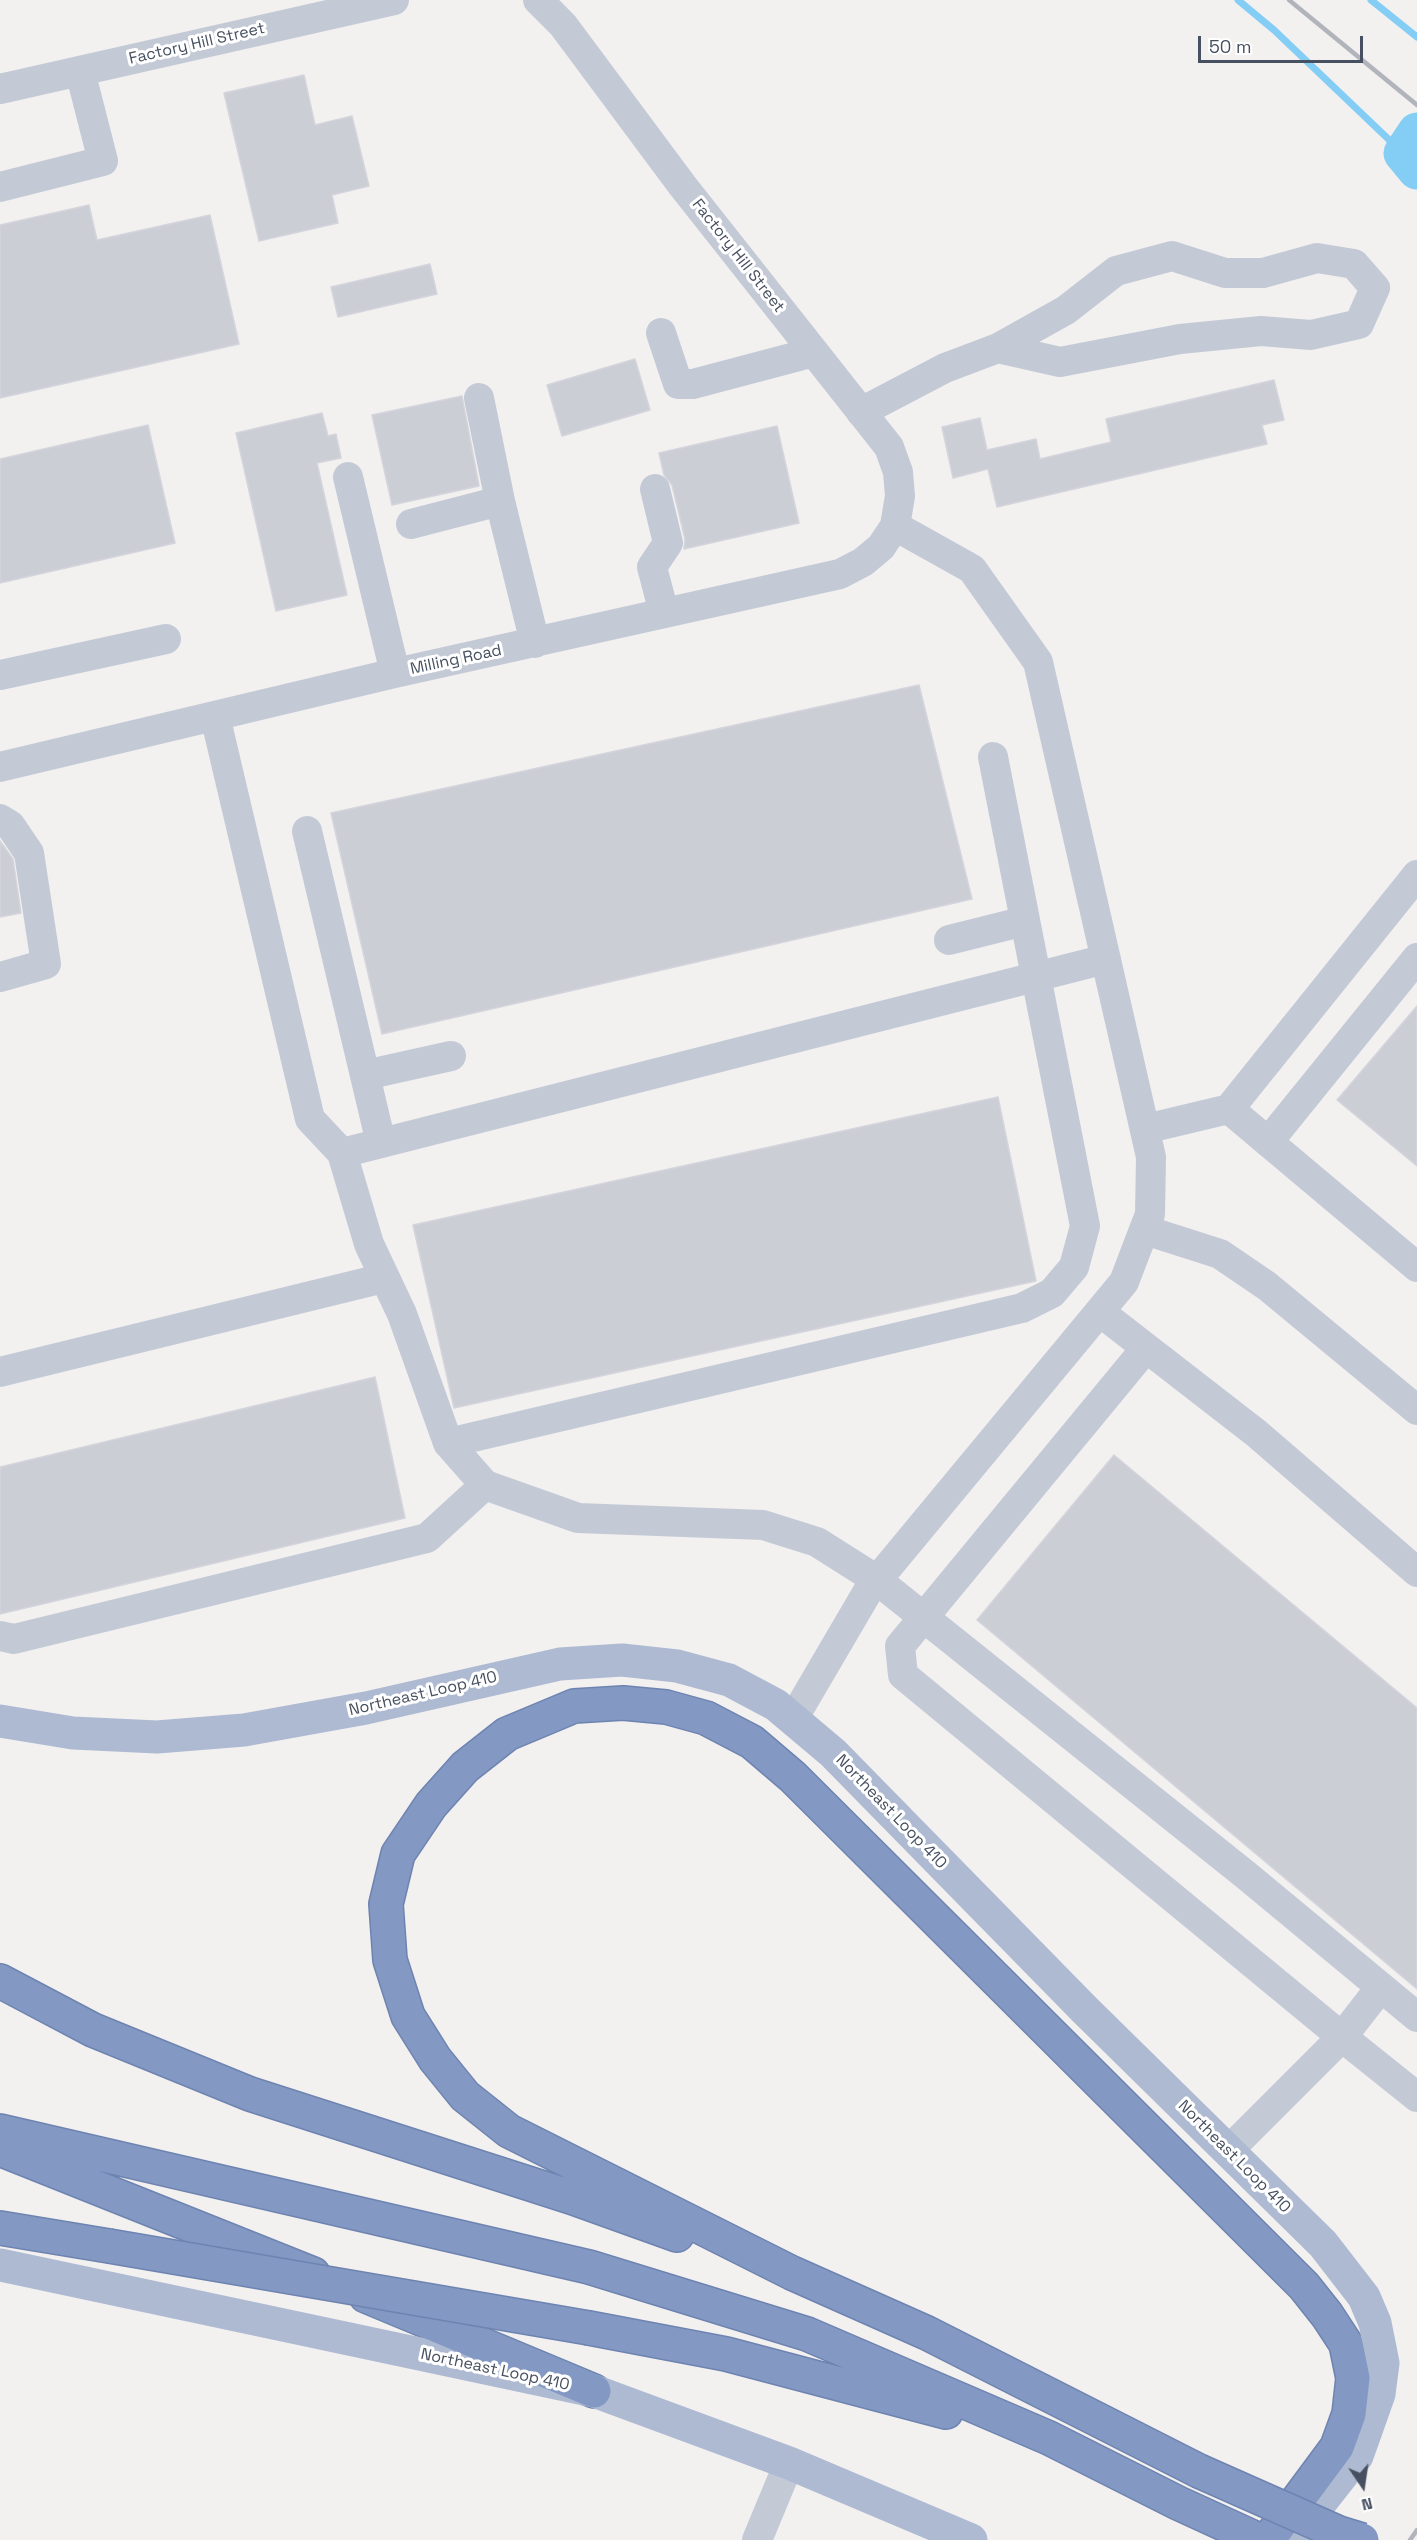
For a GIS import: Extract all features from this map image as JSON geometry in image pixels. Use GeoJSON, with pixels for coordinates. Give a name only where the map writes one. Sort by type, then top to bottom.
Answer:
{"type":"FeatureCollection","features":[{"type":"Feature","properties":{"kind":"highway"},"geometry":{"type":"LineString","coordinates":[[1268,2540],[1337,2447],[1349,2414],[1353,2378],[1346,2344],[1327,2314],[1304,2286],[793,1777],[752,1742],[706,1718],[666,1707],[624,1703],[574,1706],[507,1734],[465,1767],[431,1805],[398,1854],[386,1904],[390,1960],[408,2016],[435,2059],[465,2096],[509,2131],[792,2273],[927,2332],[1199,2470],[1339,2533],[1362,2540]]}},
{"type":"Feature","properties":{"kind":"highway"},"geometry":{"type":"LineString","coordinates":[[0,1955],[93,2030]]}},
{"type":"Feature","properties":{"kind":"highway"},"geometry":{"type":"LineString","coordinates":[[0,1981],[93,2030],[250,2094],[571,2197],[792,2273]]}},
{"type":"Feature","properties":{"kind":"highway"},"geometry":{"type":"LineString","coordinates":[[0,2131],[588,2267],[807,2334],[1049,2438],[1178,2503],[1259,2540]]}},
{"type":"Feature","properties":{"kind":"highway"},"geometry":{"type":"LineString","coordinates":[[0,2149],[218,2234],[594,2391]]}},
{"type":"Feature","properties":{"kind":"highway"},"geometry":{"type":"LineString","coordinates":[[0,2228],[589,2328],[726,2354],[1049,2438]]}},
{"type":"Feature","properties":{"kind":"main road","name":"Northeast Loop 410"},"geometry":{"type":"LineString","coordinates":[[0,1721],[74,1733],[145,1737],[244,1730],[366,1708],[560,1664],[622,1660],[677,1666],[729,1680],[776,1705],[834,1753],[1084,2009],[1323,2244],[1364,2298],[1375,2323],[1383,2363],[1379,2394],[1357,2456],[1291,2540]]}},
{"type":"Feature","properties":{"kind":"main road","name":"Northeast Loop 410"},"geometry":{"type":"LineString","coordinates":[[0,2265],[594,2391],[789,2463],[971,2540]]}},
{"type":"Feature","properties":{"kind":"street","name":"Factory Hill Street"},"geometry":{"type":"LineString","coordinates":[[0,89],[394,0]]}},
{"type":"Feature","properties":{"kind":"street","name":"Factory Hill Street"},"geometry":{"type":"LineString","coordinates":[[538,0],[563,25],[682,185],[889,447],[898,472],[900,496],[895,526]]}},
{"type":"Feature","properties":{"kind":"street"},"geometry":{"type":"LineString","coordinates":[[0,187],[104,161],[80,71]]}},
{"type":"Feature","properties":{"kind":"street"},"geometry":{"type":"LineString","coordinates":[[861,412],[945,368],[998,348],[1066,310],[1116,271],[1172,256],[1225,273],[1263,273],[1317,258],[1354,264],[1375,288],[1359,324],[1311,335],[1261,331],[1180,339],[1060,362],[998,348]]}},
{"type":"Feature","properties":{"kind":"street"},"geometry":{"type":"LineString","coordinates":[[661,333],[678,384],[693,384],[814,352]]}},
{"type":"Feature","properties":{"kind":"street"},"geometry":{"type":"LineString","coordinates":[[479,398],[500,501],[536,643]]}},
{"type":"Feature","properties":{"kind":"street"},"geometry":{"type":"LineString","coordinates":[[348,477],[395,673]]}},
{"type":"Feature","properties":{"kind":"street"},"geometry":{"type":"LineString","coordinates":[[655,489],[668,543],[652,567],[664,613]]}},
{"type":"Feature","properties":{"kind":"street"},"geometry":{"type":"LineString","coordinates":[[411,525],[500,501]]}},
{"type":"Feature","properties":{"kind":"street"},"geometry":{"type":"LineString","coordinates":[[793,1719],[868,1591],[1124,1282],[1150,1214],[1151,1157],[1038,662],[972,569],[895,526]]}},
{"type":"Feature","properties":{"kind":"street","name":"Milling Road"},"geometry":{"type":"LineString","coordinates":[[0,767],[395,673],[840,574],[863,562],[881,547],[895,526]]}},
{"type":"Feature","properties":{"kind":"street"},"geometry":{"type":"LineString","coordinates":[[0,675],[166,639]]}},
{"type":"Feature","properties":{"kind":"street"},"geometry":{"type":"LineString","coordinates":[[215,716],[310,1119],[342,1153],[369,1244],[402,1314],[447,1443],[485,1485],[578,1518],[763,1525],[817,1542],[877,1580],[924,1617],[1247,1876],[1417,2017]]}},
{"type":"Feature","properties":{"kind":"street"},"geometry":{"type":"LineString","coordinates":[[447,1443],[1022,1308],[1052,1293],[1074,1267],[1085,1226],[993,757]]}},
{"type":"Feature","properties":{"kind":"street"},"geometry":{"type":"LineString","coordinates":[[0,819],[10,825],[29,853],[46,964],[0,977]]}},
{"type":"Feature","properties":{"kind":"street"},"geometry":{"type":"LineString","coordinates":[[307,831],[381,1143]]}},
{"type":"Feature","properties":{"kind":"street"},"geometry":{"type":"LineString","coordinates":[[1145,1129],[1229,1109],[1417,874]]}},
{"type":"Feature","properties":{"kind":"street"},"geometry":{"type":"LineString","coordinates":[[949,940],[1025,921]]}},
{"type":"Feature","properties":{"kind":"street"},"geometry":{"type":"LineString","coordinates":[[1268,1142],[1417,958]]}},
{"type":"Feature","properties":{"kind":"street"},"geometry":{"type":"LineString","coordinates":[[342,1153],[1106,960]]}},
{"type":"Feature","properties":{"kind":"street"},"geometry":{"type":"LineString","coordinates":[[365,1075],[451,1056]]}},
{"type":"Feature","properties":{"kind":"street"},"geometry":{"type":"LineString","coordinates":[[1229,1109],[1417,1267]]}},
{"type":"Feature","properties":{"kind":"street"},"geometry":{"type":"LineString","coordinates":[[1145,1230],[1220,1254],[1267,1286],[1417,1410]]}},
{"type":"Feature","properties":{"kind":"street"},"geometry":{"type":"LineString","coordinates":[[0,1372],[384,1278]]}},
{"type":"Feature","properties":{"kind":"street"},"geometry":{"type":"LineString","coordinates":[[1100,1312],[1256,1433],[1417,1572]]}},
{"type":"Feature","properties":{"kind":"street"},"geometry":{"type":"LineString","coordinates":[[1146,1348],[900,1646],[903,1675],[1417,2097]]}},
{"type":"Feature","properties":{"kind":"street"},"geometry":{"type":"LineString","coordinates":[[0,1636],[14,1639],[428,1538],[485,1485]]}},
{"type":"Feature","properties":{"kind":"street"},"geometry":{"type":"LineString","coordinates":[[1228,2151],[1342,2037],[1381,1987]]}},
{"type":"Feature","properties":{"kind":"street"},"geometry":{"type":"LineString","coordinates":[[757,2540],[789,2463]]}},
{"type":"Feature","properties":{"kind":"building"},"geometry":{"type":"Polygon","coordinates":[[[304,75],[315,125],[352,116],[369,186],[332,195],[338,223],[259,241],[224,93],[304,75]]]}},
{"type":"Feature","properties":{"kind":"building"},"geometry":{"type":"Polygon","coordinates":[[[89,205],[97,240],[210,215],[239,344],[0,398],[0,225],[89,205]]]}},
{"type":"Feature","properties":{"kind":"building"},"geometry":{"type":"Polygon","coordinates":[[[430,264],[437,294],[338,317],[331,287],[430,264]]]}},
{"type":"Feature","properties":{"kind":"building"},"geometry":{"type":"Polygon","coordinates":[[[635,359],[650,410],[562,436],[547,385],[635,359]]]}},
{"type":"Feature","properties":{"kind":"building"},"geometry":{"type":"Polygon","coordinates":[[[1274,380],[1284,420],[1262,425],[1267,444],[997,507],[988,469],[953,478],[942,427],[980,418],[987,450],[1036,439],[1040,459],[1111,442],[1106,419],[1274,380]]]}},
{"type":"Feature","properties":{"kind":"building"},"geometry":{"type":"Polygon","coordinates":[[[462,396],[479,486],[392,505],[372,415],[462,396]]]}},
{"type":"Feature","properties":{"kind":"building"},"geometry":{"type":"Polygon","coordinates":[[[322,413],[328,436],[336,434],[341,458],[317,463],[347,595],[276,611],[236,433],[322,413]]]}},
{"type":"Feature","properties":{"kind":"building"},"geometry":{"type":"Polygon","coordinates":[[[148,425],[175,543],[0,583],[0,459],[148,425]]]}},
{"type":"Feature","properties":{"kind":"building"},"geometry":{"type":"Polygon","coordinates":[[[777,426],[799,523],[684,549],[685,539],[672,485],[664,475],[659,453],[777,426]]]}},
{"type":"Feature","properties":{"kind":"building"},"geometry":{"type":"Polygon","coordinates":[[[919,685],[972,899],[382,1034],[331,813],[919,685]]]}},
{"type":"Feature","properties":{"kind":"building"},"geometry":{"type":"Polygon","coordinates":[[[0,841],[13,859],[21,913],[0,917],[0,841]]]}},
{"type":"Feature","properties":{"kind":"building"},"geometry":{"type":"Polygon","coordinates":[[[1417,1006],[1417,1166],[1337,1100],[1417,1006]]]}},
{"type":"Feature","properties":{"kind":"building"},"geometry":{"type":"Polygon","coordinates":[[[998,1097],[1036,1281],[454,1408],[413,1225],[998,1097]]]}},
{"type":"Feature","properties":{"kind":"building"},"geometry":{"type":"Polygon","coordinates":[[[375,1377],[405,1518],[0,1614],[0,1467],[375,1377]]]}},
{"type":"Feature","properties":{"kind":"building"},"geometry":{"type":"Polygon","coordinates":[[[1114,1455],[1417,1708],[1417,1989],[977,1620],[1114,1455]]]}},
{"type":"Feature","properties":{"kind":"waterway"},"geometry":{"type":"LineString","coordinates":[[1238,0],[1274,30],[1403,153]]}},
{"type":"Feature","properties":{"kind":"waterway"},"geometry":{"type":"LineString","coordinates":[[1371,0],[1417,37]]}},
{"type":"Feature","properties":{"kind":"waterway"},"geometry":{"type":"LineString","coordinates":[[1417,132],[1403,153],[1417,170]]}},
{"type":"Feature","properties":{"kind":"railway"},"geometry":{"type":"LineString","coordinates":[[1289,0],[1417,105]]}},
{"type":"Feature","properties":{"kind":"railway"},"geometry":{"type":"LineString","coordinates":[[1410,2540],[1417,2530]]}}]}
